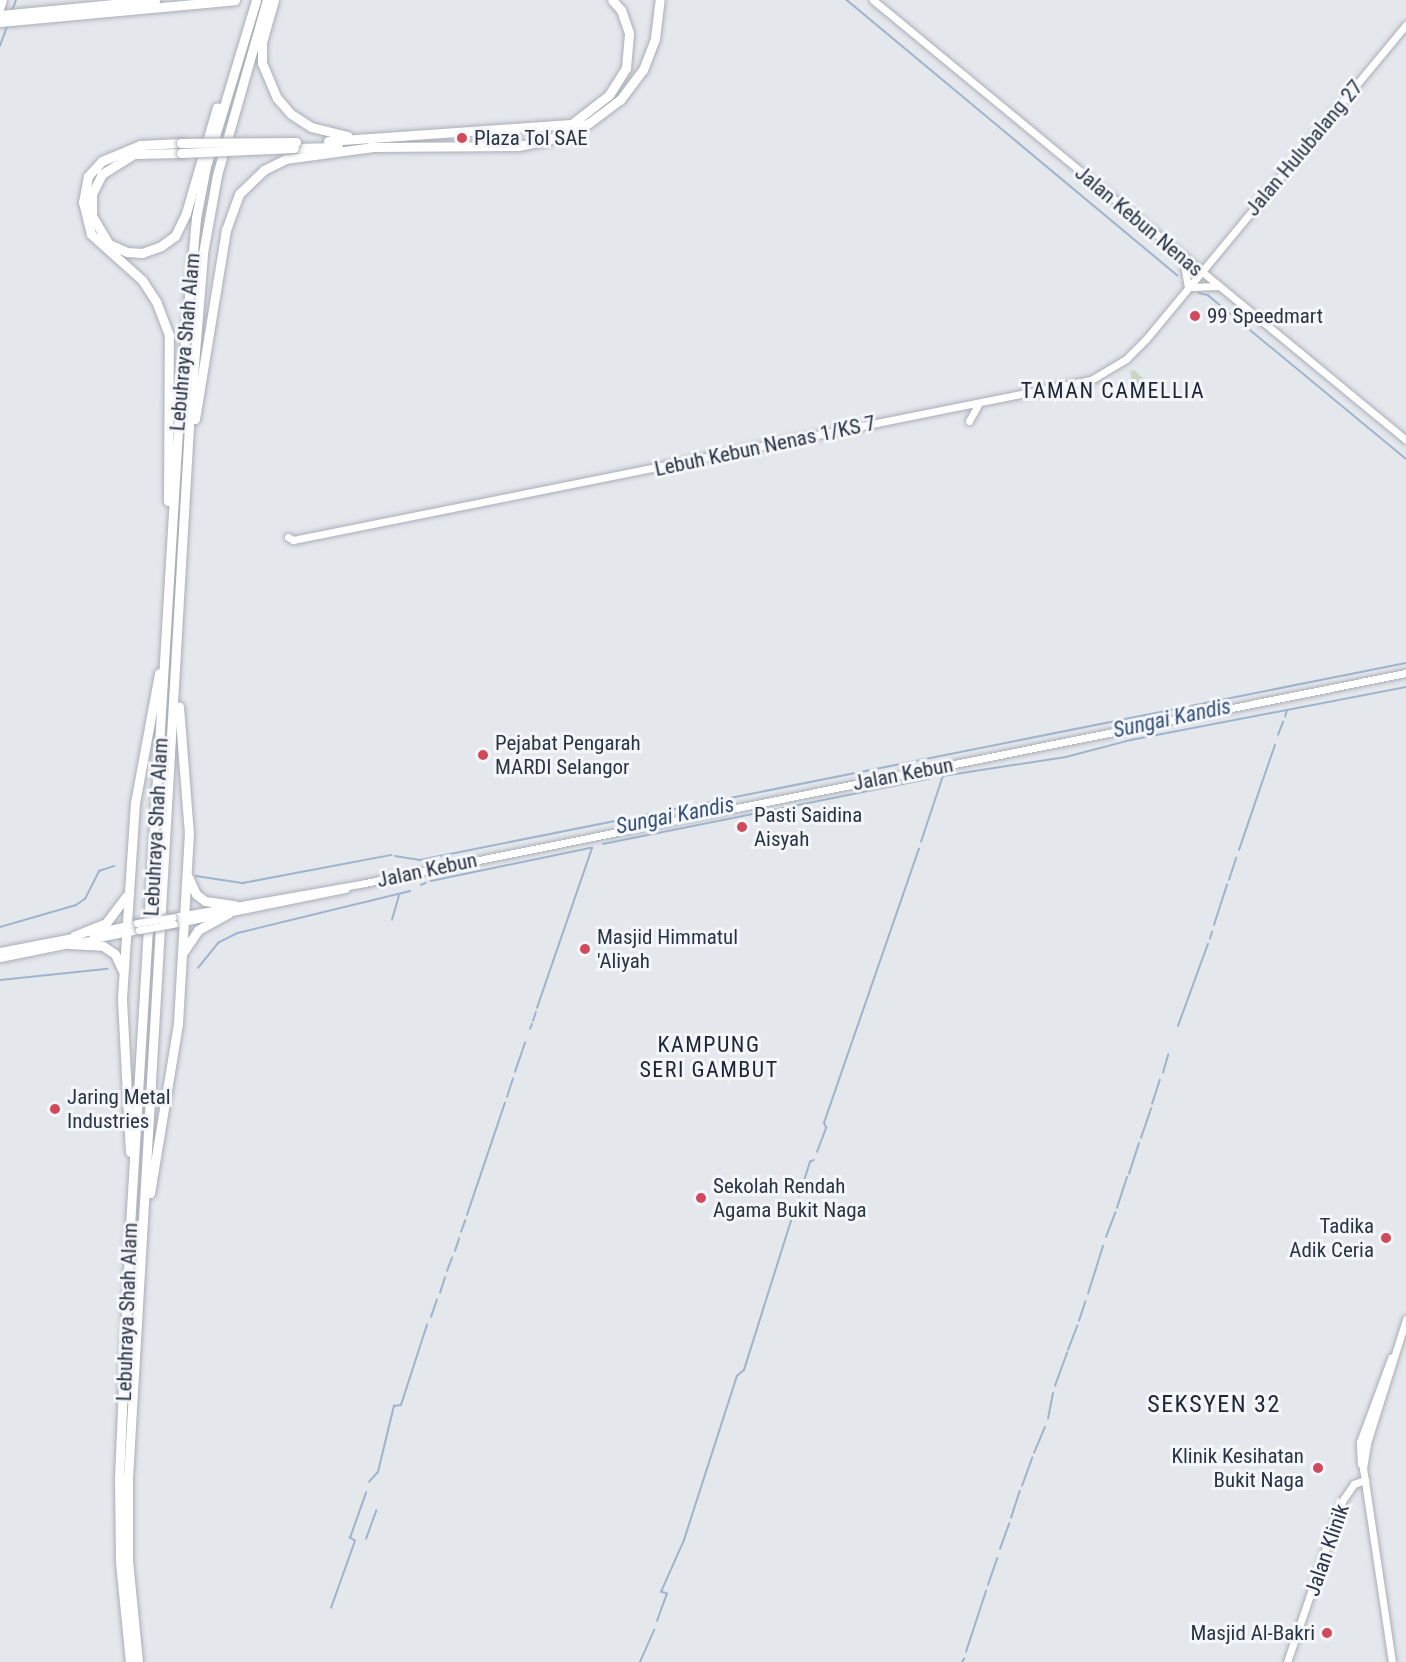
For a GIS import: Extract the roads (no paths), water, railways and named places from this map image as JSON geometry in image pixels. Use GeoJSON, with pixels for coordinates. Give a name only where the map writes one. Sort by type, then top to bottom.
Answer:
{"type":"FeatureCollection","features":[{"type":"Feature","properties":{"kind":"highway"},"geometry":{"type":"LineString","coordinates":[[0,15],[155,0]]}},
{"type":"Feature","properties":{"kind":"highway"},"geometry":{"type":"LineString","coordinates":[[0,22],[235,0]]}},
{"type":"Feature","properties":{"kind":"highway"},"geometry":{"type":"LineString","coordinates":[[181,148],[129,156],[98,178],[92,194],[92,216],[95,226],[113,247],[132,253],[147,252],[166,243],[180,228],[255,0]]}},
{"type":"Feature","properties":{"kind":"highway","name":"Lebuhraya Shah Alam"},"geometry":{"type":"LineString","coordinates":[[130,1662],[118,1521],[130,1226],[167,598],[196,218],[209,155],[255,0]]}},
{"type":"Feature","properties":{"kind":"highway","name":"Lebuhraya Shah Alam"},"geometry":{"type":"LineString","coordinates":[[138,1662],[127,1521],[184,520],[203,253],[218,175],[267,0]]}},
{"type":"Feature","properties":{"kind":"highway"},"geometry":{"type":"LineString","coordinates":[[274,0],[262,42],[262,63],[285,109],[319,131],[391,138]]}},
{"type":"Feature","properties":{"kind":"highway"},"geometry":{"type":"LineString","coordinates":[[569,126],[609,95],[626,68],[629,33],[621,10],[612,0]]}},
{"type":"Feature","properties":{"kind":"highway"},"geometry":{"type":"LineString","coordinates":[[295,145],[518,146],[553,138],[589,123],[620,100],[643,70],[655,38],[660,0]]}},
{"type":"Feature","properties":{"kind":"highway"},"geometry":{"type":"LineString","coordinates":[[123,980],[133,928],[129,889],[135,803],[160,668],[167,598],[169,335],[157,303],[142,280],[91,234],[84,218],[83,197],[88,176],[109,157],[140,145],[181,148],[295,145],[569,126],[598,112],[622,89]]}},
{"type":"Feature","properties":{"kind":"highway"},"geometry":{"type":"LineString","coordinates":[[184,520],[205,347],[226,230],[239,194],[264,170],[286,159],[374,147]]}},
{"type":"Feature","properties":{"kind":"highway"},"geometry":{"type":"LineString","coordinates":[[143,1240],[176,1053],[182,957],[188,812],[179,724],[177,641]]}},
{"type":"Feature","properties":{"kind":"highway"},"geometry":{"type":"LineString","coordinates":[[187,868],[190,885],[205,901],[235,905]]}},
{"type":"Feature","properties":{"kind":"highway"},"geometry":{"type":"LineString","coordinates":[[71,940],[106,923],[120,909],[129,889]]}},
{"type":"Feature","properties":{"kind":"highway"},"geometry":{"type":"LineString","coordinates":[[182,957],[198,930],[229,913]]}},
{"type":"Feature","properties":{"kind":"highway"},"geometry":{"type":"LineString","coordinates":[[71,940],[109,949],[119,961],[123,980],[130,1226]]}},
{"type":"Feature","properties":{"kind":"street"},"geometry":{"type":"LineString","coordinates":[[0,9],[3,0]]}},
{"type":"Feature","properties":{"kind":"street","name":"Jalan Kebun Nenas"},"geometry":{"type":"LineString","coordinates":[[873,0],[961,69],[1182,257],[1406,440]]}},
{"type":"Feature","properties":{"kind":"street","name":"Jalan Hulubalang 27"},"geometry":{"type":"LineString","coordinates":[[1201,272],[1406,24]]}},
{"type":"Feature","properties":{"kind":"street"},"geometry":{"type":"LineString","coordinates":[[1182,257],[1189,274],[1190,286],[1198,284],[1218,286]]}},
{"type":"Feature","properties":{"kind":"street","name":"Lebuh Kebun Nenas 1/KS 7"},"geometry":{"type":"LineString","coordinates":[[288,537],[292,540],[1066,387],[1101,375],[1140,345],[1201,272]]}},
{"type":"Feature","properties":{"kind":"street"},"geometry":{"type":"LineString","coordinates":[[956,409],[969,421],[978,404]]}},
{"type":"Feature","properties":{"kind":"street","name":"Jalan Kebun"},"geometry":{"type":"LineString","coordinates":[[0,951],[184,918],[229,913],[365,883],[1406,673]]}},
{"type":"Feature","properties":{"kind":"street","name":"Jalan Kebun"},"geometry":{"type":"LineString","coordinates":[[184,918],[235,905],[365,883]]}},
{"type":"Feature","properties":{"kind":"street","name":"Jalan Kebun"},"geometry":{"type":"LineString","coordinates":[[0,958],[71,940]]}},
{"type":"Feature","properties":{"kind":"street"},"geometry":{"type":"LineString","coordinates":[[1392,1662],[1363,1469],[1367,1443],[1406,1319]]}},
{"type":"Feature","properties":{"kind":"street","name":"Jalan Klinik"},"geometry":{"type":"LineString","coordinates":[[1287,1662],[1342,1501],[1354,1484],[1365,1480]]}},
{"type":"Feature","properties":{"kind":"waterway"},"geometry":{"type":"LineString","coordinates":[[12,11],[16,0]]}},
{"type":"Feature","properties":{"kind":"waterway"},"geometry":{"type":"LineString","coordinates":[[847,0],[1177,275]]}},
{"type":"Feature","properties":{"kind":"waterway"},"geometry":{"type":"LineString","coordinates":[[0,46],[8,24]]}},
{"type":"Feature","properties":{"kind":"waterway"},"geometry":{"type":"LineString","coordinates":[[1199,293],[1208,295],[1406,459]]}},
{"type":"Feature","properties":{"kind":"waterway"},"geometry":{"type":"LineString","coordinates":[[395,856],[420,860],[1406,663]]}},
{"type":"Feature","properties":{"kind":"waterway","name":"Sungai Kandis"},"geometry":{"type":"LineString","coordinates":[[921,842],[943,776],[1066,757],[1131,740],[1406,687]]}},
{"type":"Feature","properties":{"kind":"waterway","name":"Sungai Kandis"},"geometry":{"type":"LineString","coordinates":[[1285,717],[1287,710]]}},
{"type":"Feature","properties":{"kind":"waterway"},"geometry":{"type":"LineString","coordinates":[[1278,735],[1283,722]]}},
{"type":"Feature","properties":{"kind":"waterway"},"geometry":{"type":"LineString","coordinates":[[1239,850],[1275,745]]}},
{"type":"Feature","properties":{"kind":"waterway","name":"Sungai Kandis"},"geometry":{"type":"LineString","coordinates":[[603,844],[929,779]]}},
{"type":"Feature","properties":{"kind":"waterway","name":"Sungai Kandis"},"geometry":{"type":"LineString","coordinates":[[431,881],[591,848]]}},
{"type":"Feature","properties":{"kind":"waterway"},"geometry":{"type":"LineString","coordinates":[[537,1008],[592,848]]}},
{"type":"Feature","properties":{"kind":"waterway"},"geometry":{"type":"LineString","coordinates":[[817,1152],[826,1128],[824,1123],[919,849]]}},
{"type":"Feature","properties":{"kind":"waterway"},"geometry":{"type":"LineString","coordinates":[[196,876],[243,883],[391,855]]}},
{"type":"Feature","properties":{"kind":"waterway"},"geometry":{"type":"LineString","coordinates":[[1229,880],[1236,858]]}},
{"type":"Feature","properties":{"kind":"waterway"},"geometry":{"type":"LineString","coordinates":[[0,927],[76,905],[85,899],[99,871],[114,866]]}},
{"type":"Feature","properties":{"kind":"waterway","name":"Sungai Kandis"},"geometry":{"type":"LineString","coordinates":[[421,885],[426,883]]}},
{"type":"Feature","properties":{"kind":"waterway"},"geometry":{"type":"LineString","coordinates":[[1214,925],[1227,885]]}},
{"type":"Feature","properties":{"kind":"waterway","name":"Sungai Kandis"},"geometry":{"type":"LineString","coordinates":[[198,968],[218,943],[238,933],[410,891]]}},
{"type":"Feature","properties":{"kind":"waterway"},"geometry":{"type":"LineString","coordinates":[[392,920],[399,896]]}},
{"type":"Feature","properties":{"kind":"waterway"},"geometry":{"type":"LineString","coordinates":[[1210,939],[1212,932]]}},
{"type":"Feature","properties":{"kind":"waterway"},"geometry":{"type":"LineString","coordinates":[[1178,1026],[1208,944]]}},
{"type":"Feature","properties":{"kind":"waterway","name":"Sungai Kandis"},"geometry":{"type":"LineString","coordinates":[[0,980],[107,969]]}},
{"type":"Feature","properties":{"kind":"waterway"},"geometry":{"type":"LineString","coordinates":[[533,1021],[536,1012]]}},
{"type":"Feature","properties":{"kind":"waterway"},"geometry":{"type":"LineString","coordinates":[[530,1029],[532,1024]]}},
{"type":"Feature","properties":{"kind":"waterway"},"geometry":{"type":"LineString","coordinates":[[515,1072],[525,1043]]}},
{"type":"Feature","properties":{"kind":"waterway"},"geometry":{"type":"LineString","coordinates":[[1163,1073],[1168,1055]]}},
{"type":"Feature","properties":{"kind":"waterway"},"geometry":{"type":"LineString","coordinates":[[507,1097],[513,1079]]}},
{"type":"Feature","properties":{"kind":"waterway"},"geometry":{"type":"LineString","coordinates":[[1152,1104],[1160,1080]]}},
{"type":"Feature","properties":{"kind":"waterway"},"geometry":{"type":"LineString","coordinates":[[467,1215],[505,1103]]}},
{"type":"Feature","properties":{"kind":"waterway"},"geometry":{"type":"LineString","coordinates":[[1141,1138],[1151,1109]]}},
{"type":"Feature","properties":{"kind":"waterway"},"geometry":{"type":"LineString","coordinates":[[1129,1174],[1139,1144]]}},
{"type":"Feature","properties":{"kind":"waterway"},"geometry":{"type":"LineString","coordinates":[[799,1196],[810,1162],[814,1160]]}},
{"type":"Feature","properties":{"kind":"waterway"},"geometry":{"type":"LineString","coordinates":[[1117,1208],[1127,1178]]}},
{"type":"Feature","properties":{"kind":"waterway"},"geometry":{"type":"LineString","coordinates":[[657,1621],[667,1594],[661,1592],[684,1540],[737,1376],[744,1370],[796,1205]]}},
{"type":"Feature","properties":{"kind":"waterway"},"geometry":{"type":"LineString","coordinates":[[1106,1237],[1115,1213]]}},
{"type":"Feature","properties":{"kind":"waterway"},"geometry":{"type":"LineString","coordinates":[[461,1232],[465,1221]]}},
{"type":"Feature","properties":{"kind":"waterway"},"geometry":{"type":"LineString","coordinates":[[455,1251],[459,1239]]}},
{"type":"Feature","properties":{"kind":"waterway"},"geometry":{"type":"LineString","coordinates":[[1088,1294],[1103,1246]]}},
{"type":"Feature","properties":{"kind":"waterway"},"geometry":{"type":"LineString","coordinates":[[447,1271],[452,1258]]}},
{"type":"Feature","properties":{"kind":"waterway"},"geometry":{"type":"LineString","coordinates":[[440,1293],[445,1278]]}},
{"type":"Feature","properties":{"kind":"waterway"},"geometry":{"type":"LineString","coordinates":[[431,1317],[437,1300]]}},
{"type":"Feature","properties":{"kind":"waterway"},"geometry":{"type":"LineString","coordinates":[[1079,1321],[1085,1302]]}},
{"type":"Feature","properties":{"kind":"waterway"},"geometry":{"type":"LineString","coordinates":[[369,1482],[378,1472],[394,1406],[401,1405],[427,1325]]}},
{"type":"Feature","properties":{"kind":"waterway"},"geometry":{"type":"LineString","coordinates":[[1068,1350],[1077,1326]]}},
{"type":"Feature","properties":{"kind":"waterway"},"geometry":{"type":"LineString","coordinates":[[1055,1386],[1067,1353]]}},
{"type":"Feature","properties":{"kind":"waterway"},"geometry":{"type":"LineString","coordinates":[[1048,1419],[1053,1393]]}},
{"type":"Feature","properties":{"kind":"waterway"},"geometry":{"type":"LineString","coordinates":[[1034,1453],[1045,1427]]}},
{"type":"Feature","properties":{"kind":"waterway"},"geometry":{"type":"LineString","coordinates":[[1022,1486],[1032,1458]]}},
{"type":"Feature","properties":{"kind":"waterway"},"geometry":{"type":"LineString","coordinates":[[1011,1518],[1020,1491]]}},
{"type":"Feature","properties":{"kind":"waterway"},"geometry":{"type":"LineString","coordinates":[[331,1608],[355,1541],[350,1538],[366,1493]]}},
{"type":"Feature","properties":{"kind":"waterway"},"geometry":{"type":"LineString","coordinates":[[366,1539],[376,1511]]}},
{"type":"Feature","properties":{"kind":"waterway"},"geometry":{"type":"LineString","coordinates":[[1000,1549],[1009,1524]]}},
{"type":"Feature","properties":{"kind":"waterway"},"geometry":{"type":"LineString","coordinates":[[988,1585],[997,1559]]}},
{"type":"Feature","properties":{"kind":"waterway"},"geometry":{"type":"LineString","coordinates":[[966,1652],[986,1591]]}},
{"type":"Feature","properties":{"kind":"waterway"},"geometry":{"type":"LineString","coordinates":[[640,1662],[654,1630]]}},
{"type":"Feature","properties":{"kind":"place","name":"Plaza Tol SAE"},"geometry":{"type":"Point","coordinates":[462,138]}},
{"type":"Feature","properties":{"kind":"place","name":"99 Speedmart"},"geometry":{"type":"Point","coordinates":[1195,316]}},
{"type":"Feature","properties":{"kind":"place","name":"Pejabat Pengarah MARDI Selangor"},"geometry":{"type":"Point","coordinates":[483,755]}},
{"type":"Feature","properties":{"kind":"place","name":"Pasti Saidina Aisyah"},"geometry":{"type":"Point","coordinates":[742,827]}},
{"type":"Feature","properties":{"kind":"place","name":"Masjid Himmatul 'Aliyah"},"geometry":{"type":"Point","coordinates":[585,949]}},
{"type":"Feature","properties":{"kind":"place","name":"Jaring Metal Industries"},"geometry":{"type":"Point","coordinates":[55,1109]}},
{"type":"Feature","properties":{"kind":"place","name":"Sekolah Rendah Agama Bukit Naga"},"geometry":{"type":"Point","coordinates":[701,1198]}},
{"type":"Feature","properties":{"kind":"place","name":"Tadika Adik Ceria"},"geometry":{"type":"Point","coordinates":[1386,1238]}},
{"type":"Feature","properties":{"kind":"place","name":"Klinik Kesihatan Bukit Naga"},"geometry":{"type":"Point","coordinates":[1318,1468]}},
{"type":"Feature","properties":{"kind":"place","name":"Masjid Al-Bakri"},"geometry":{"type":"Point","coordinates":[1327,1633]}},
{"type":"Feature","properties":{"kind":"district","name":"TAMAN CAMELLIA"},"geometry":{"type":"Point","coordinates":[1113,391]}},
{"type":"Feature","properties":{"kind":"district","name":"KAMPUNG SERI GAMBUT"},"geometry":{"type":"Point","coordinates":[709,1056]}},
{"type":"Feature","properties":{"kind":"district","name":"SEKSYEN 32"},"geometry":{"type":"Point","coordinates":[1214,1405]}}]}
